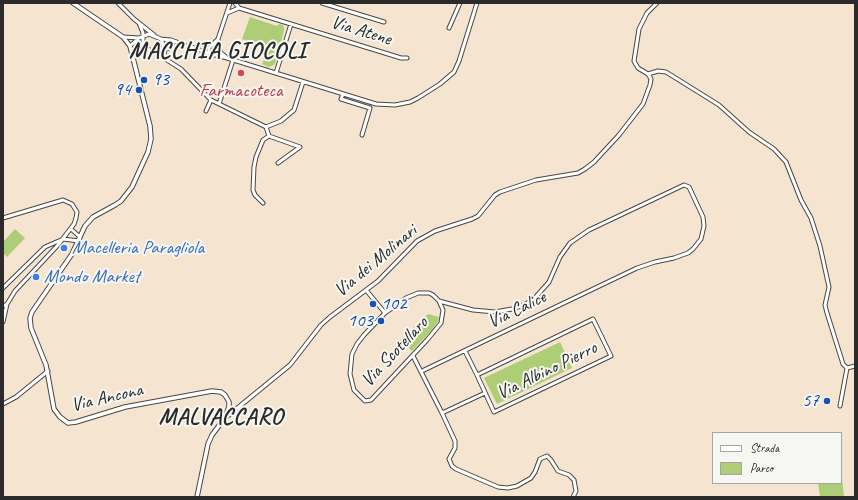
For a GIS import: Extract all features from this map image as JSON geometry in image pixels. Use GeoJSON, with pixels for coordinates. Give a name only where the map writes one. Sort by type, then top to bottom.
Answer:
{"type":"FeatureCollection","features":[{"type":"Feature","properties":{"kind":"street"},"geometry":{"type":"LineString","coordinates":[[73,3],[123,37],[130,46],[150,126],[151,139],[151,145],[136,180],[127,195],[115,205],[93,218],[78,238],[75,249]]}},
{"type":"Feature","properties":{"kind":"street"},"geometry":{"type":"LineString","coordinates":[[228,58],[221,53],[218,45],[218,39],[230,3]]}},
{"type":"Feature","properties":{"kind":"street"},"geometry":{"type":"LineString","coordinates":[[227,13],[239,8],[235,3]]}},
{"type":"Feature","properties":{"kind":"street","name":"Via Atene"},"geometry":{"type":"LineString","coordinates":[[322,3],[384,22]]}},
{"type":"Feature","properties":{"kind":"street"},"geometry":{"type":"LineString","coordinates":[[449,28],[460,3]]}},
{"type":"Feature","properties":{"kind":"street"},"geometry":{"type":"LineString","coordinates":[[130,46],[141,37],[149,34],[161,39],[171,40],[200,51],[228,58],[376,104],[395,106],[410,102],[429,92],[451,75],[457,66],[477,3]]}},
{"type":"Feature","properties":{"kind":"street"},"geometry":{"type":"LineString","coordinates":[[657,3],[647,13],[639,29],[634,61],[638,68],[648,74],[658,71],[666,72],[719,105],[748,132],[774,149],[786,162],[801,200],[811,218],[820,246],[829,287],[825,305],[843,364],[847,368]]}},
{"type":"Feature","properties":{"kind":"street"},"geometry":{"type":"LineString","coordinates":[[118,4],[138,23],[155,36]]}},
{"type":"Feature","properties":{"kind":"street","name":"Via Atene"},"geometry":{"type":"LineString","coordinates":[[239,8],[401,58],[407,58]]}},
{"type":"Feature","properties":{"kind":"street"},"geometry":{"type":"LineString","coordinates":[[138,23],[143,33],[141,37],[146,48]]}},
{"type":"Feature","properties":{"kind":"street"},"geometry":{"type":"LineString","coordinates":[[276,73],[291,24]]}},
{"type":"Feature","properties":{"kind":"street"},"geometry":{"type":"LineString","coordinates":[[123,37],[141,37]]}},
{"type":"Feature","properties":{"kind":"street"},"geometry":{"type":"LineString","coordinates":[[161,39],[165,49],[164,53],[169,62]]}},
{"type":"Feature","properties":{"kind":"street"},"geometry":{"type":"LineString","coordinates":[[200,51],[209,48],[218,39]]}},
{"type":"Feature","properties":{"kind":"street"},"geometry":{"type":"LineString","coordinates":[[213,45],[220,49]]}},
{"type":"Feature","properties":{"kind":"street"},"geometry":{"type":"LineString","coordinates":[[130,46],[146,48],[181,69],[211,100],[266,127],[269,136]]}},
{"type":"Feature","properties":{"kind":"street"},"geometry":{"type":"LineString","coordinates":[[156,53],[178,46],[189,46]]}},
{"type":"Feature","properties":{"kind":"street"},"geometry":{"type":"LineString","coordinates":[[133,55],[141,47]]}},
{"type":"Feature","properties":{"kind":"street"},"geometry":{"type":"LineString","coordinates":[[209,48],[211,54]]}},
{"type":"Feature","properties":{"kind":"street"},"geometry":{"type":"LineString","coordinates":[[220,104],[233,60]]}},
{"type":"Feature","properties":{"kind":"street","name":"Via dei Molinari"},"geometry":{"type":"LineString","coordinates":[[224,419],[290,366],[321,326],[330,317],[386,273],[417,241],[435,231],[478,216],[495,195],[536,180],[573,174],[585,169],[594,162],[619,135],[643,104],[651,79],[648,74]]}},
{"type":"Feature","properties":{"kind":"street"},"geometry":{"type":"LineString","coordinates":[[266,127],[281,121],[294,110],[303,82]]}},
{"type":"Feature","properties":{"kind":"street"},"geometry":{"type":"LineString","coordinates":[[342,94],[341,99],[370,108],[362,135]]}},
{"type":"Feature","properties":{"kind":"street"},"geometry":{"type":"LineString","coordinates":[[206,111],[211,100]]}},
{"type":"Feature","properties":{"kind":"street"},"geometry":{"type":"LineString","coordinates":[[269,136],[300,147],[278,163]]}},
{"type":"Feature","properties":{"kind":"street"},"geometry":{"type":"LineString","coordinates":[[263,203],[255,195],[253,190],[254,167],[256,157],[263,140],[269,136]]}},
{"type":"Feature","properties":{"kind":"street","name":"Via Calice"},"geometry":{"type":"LineString","coordinates":[[422,371],[624,274],[647,264],[681,256],[693,249],[698,244],[703,231],[704,221],[701,211],[687,185],[684,185],[596,227],[570,243],[560,257],[549,282],[534,298],[524,305],[494,312],[473,310],[440,301]]}},
{"type":"Feature","properties":{"kind":"street"},"geometry":{"type":"LineString","coordinates":[[3,218],[63,200],[72,204],[76,212],[76,218],[71,229],[14,291],[7,304],[3,322]]}},
{"type":"Feature","properties":{"kind":"street"},"geometry":{"type":"LineString","coordinates":[[71,229],[78,238]]}},
{"type":"Feature","properties":{"kind":"street"},"geometry":{"type":"LineString","coordinates":[[66,234],[78,238]]}},
{"type":"Feature","properties":{"kind":"street"},"geometry":{"type":"LineString","coordinates":[[3,288],[47,246],[63,239],[70,240],[78,238]]}},
{"type":"Feature","properties":{"kind":"street"},"geometry":{"type":"LineString","coordinates":[[70,240],[75,249]]}},
{"type":"Feature","properties":{"kind":"street"},"geometry":{"type":"LineString","coordinates":[[47,246],[51,252]]}},
{"type":"Feature","properties":{"kind":"street","name":"Via Ancona"},"geometry":{"type":"LineString","coordinates":[[75,249],[32,312],[30,318],[31,328],[48,371],[54,408],[60,417],[68,423],[76,422],[125,407],[212,391],[221,392],[225,395],[229,402],[229,407],[224,419]]}},
{"type":"Feature","properties":{"kind":"street"},"geometry":{"type":"LineString","coordinates":[[366,290],[385,313]]}},
{"type":"Feature","properties":{"kind":"street","name":"Via Scotellaro"},"geometry":{"type":"LineString","coordinates":[[418,293],[429,293],[440,301],[444,310],[439,327],[371,400],[365,401],[354,390],[350,374],[352,354],[357,344],[385,313],[406,298],[418,293]]}},
{"type":"Feature","properties":{"kind":"street"},"geometry":{"type":"LineString","coordinates":[[3,306],[7,304]]}},
{"type":"Feature","properties":{"kind":"street","name":"Via Albino Pierro"},"geometry":{"type":"LineString","coordinates":[[593,319],[611,356],[494,412],[485,393],[476,375],[593,319]]}},
{"type":"Feature","properties":{"kind":"street"},"geometry":{"type":"LineString","coordinates":[[465,351],[476,375]]}},
{"type":"Feature","properties":{"kind":"street"},"geometry":{"type":"LineString","coordinates":[[413,356],[422,371],[455,441],[454,448],[449,459],[452,466],[498,487],[508,488],[517,486],[531,478],[540,459],[547,456],[558,471],[569,475],[574,480],[576,491],[573,497]]}},
{"type":"Feature","properties":{"kind":"street"},"geometry":{"type":"LineString","coordinates":[[847,368],[855,366]]}},
{"type":"Feature","properties":{"kind":"street"},"geometry":{"type":"LineString","coordinates":[[840,406],[847,368]]}},
{"type":"Feature","properties":{"kind":"street"},"geometry":{"type":"LineString","coordinates":[[3,404],[16,397],[48,371]]}},
{"type":"Feature","properties":{"kind":"street"},"geometry":{"type":"LineString","coordinates":[[442,413],[485,393]]}},
{"type":"Feature","properties":{"kind":"street"},"geometry":{"type":"LineString","coordinates":[[197,497],[208,444],[215,430],[224,419]]}},
{"type":"Feature","properties":{"kind":"green space"},"geometry":{"type":"Polygon","coordinates":[[[250,17],[277,26],[279,24],[283,25],[284,31],[275,64],[272,66],[268,67],[262,64],[268,48],[242,39],[250,17]]]}},
{"type":"Feature","properties":{"kind":"green space"},"geometry":{"type":"Polygon","coordinates":[[[15,229],[25,238],[7,257],[3,253],[3,242],[15,229]]]}},
{"type":"Feature","properties":{"kind":"green space"},"geometry":{"type":"Polygon","coordinates":[[[428,314],[439,317],[438,321],[432,330],[412,351],[404,343],[398,342],[428,314]]]}},
{"type":"Feature","properties":{"kind":"green space"},"geometry":{"type":"Polygon","coordinates":[[[560,342],[572,368],[497,404],[484,378],[560,342]]]}},
{"type":"Feature","properties":{"kind":"green space"},"geometry":{"type":"Polygon","coordinates":[[[842,477],[844,497],[820,497],[818,484],[842,484],[842,477]]]}},
{"type":"Feature","properties":{"kind":"place","name":"Farmacoteca"},"geometry":{"type":"Point","coordinates":[241,73]}},
{"type":"Feature","properties":{"kind":"place","name":"93"},"geometry":{"type":"Point","coordinates":[144,80]}},
{"type":"Feature","properties":{"kind":"place","name":"94"},"geometry":{"type":"Point","coordinates":[139,90]}},
{"type":"Feature","properties":{"kind":"place","name":"Macelleria Paragliola"},"geometry":{"type":"Point","coordinates":[64,248]}},
{"type":"Feature","properties":{"kind":"place","name":"Mondo Market"},"geometry":{"type":"Point","coordinates":[36,277]}},
{"type":"Feature","properties":{"kind":"place","name":"102"},"geometry":{"type":"Point","coordinates":[373,304]}},
{"type":"Feature","properties":{"kind":"place","name":"103"},"geometry":{"type":"Point","coordinates":[381,321]}},
{"type":"Feature","properties":{"kind":"place","name":"57"},"geometry":{"type":"Point","coordinates":[827,401]}},
{"type":"Feature","properties":{"kind":"district","name":"MACCHIA GIOCOLI"},"geometry":{"type":"Point","coordinates":[218,52]}},
{"type":"Feature","properties":{"kind":"district","name":"MALVACCARO"},"geometry":{"type":"Point","coordinates":[221,418]}}]}
